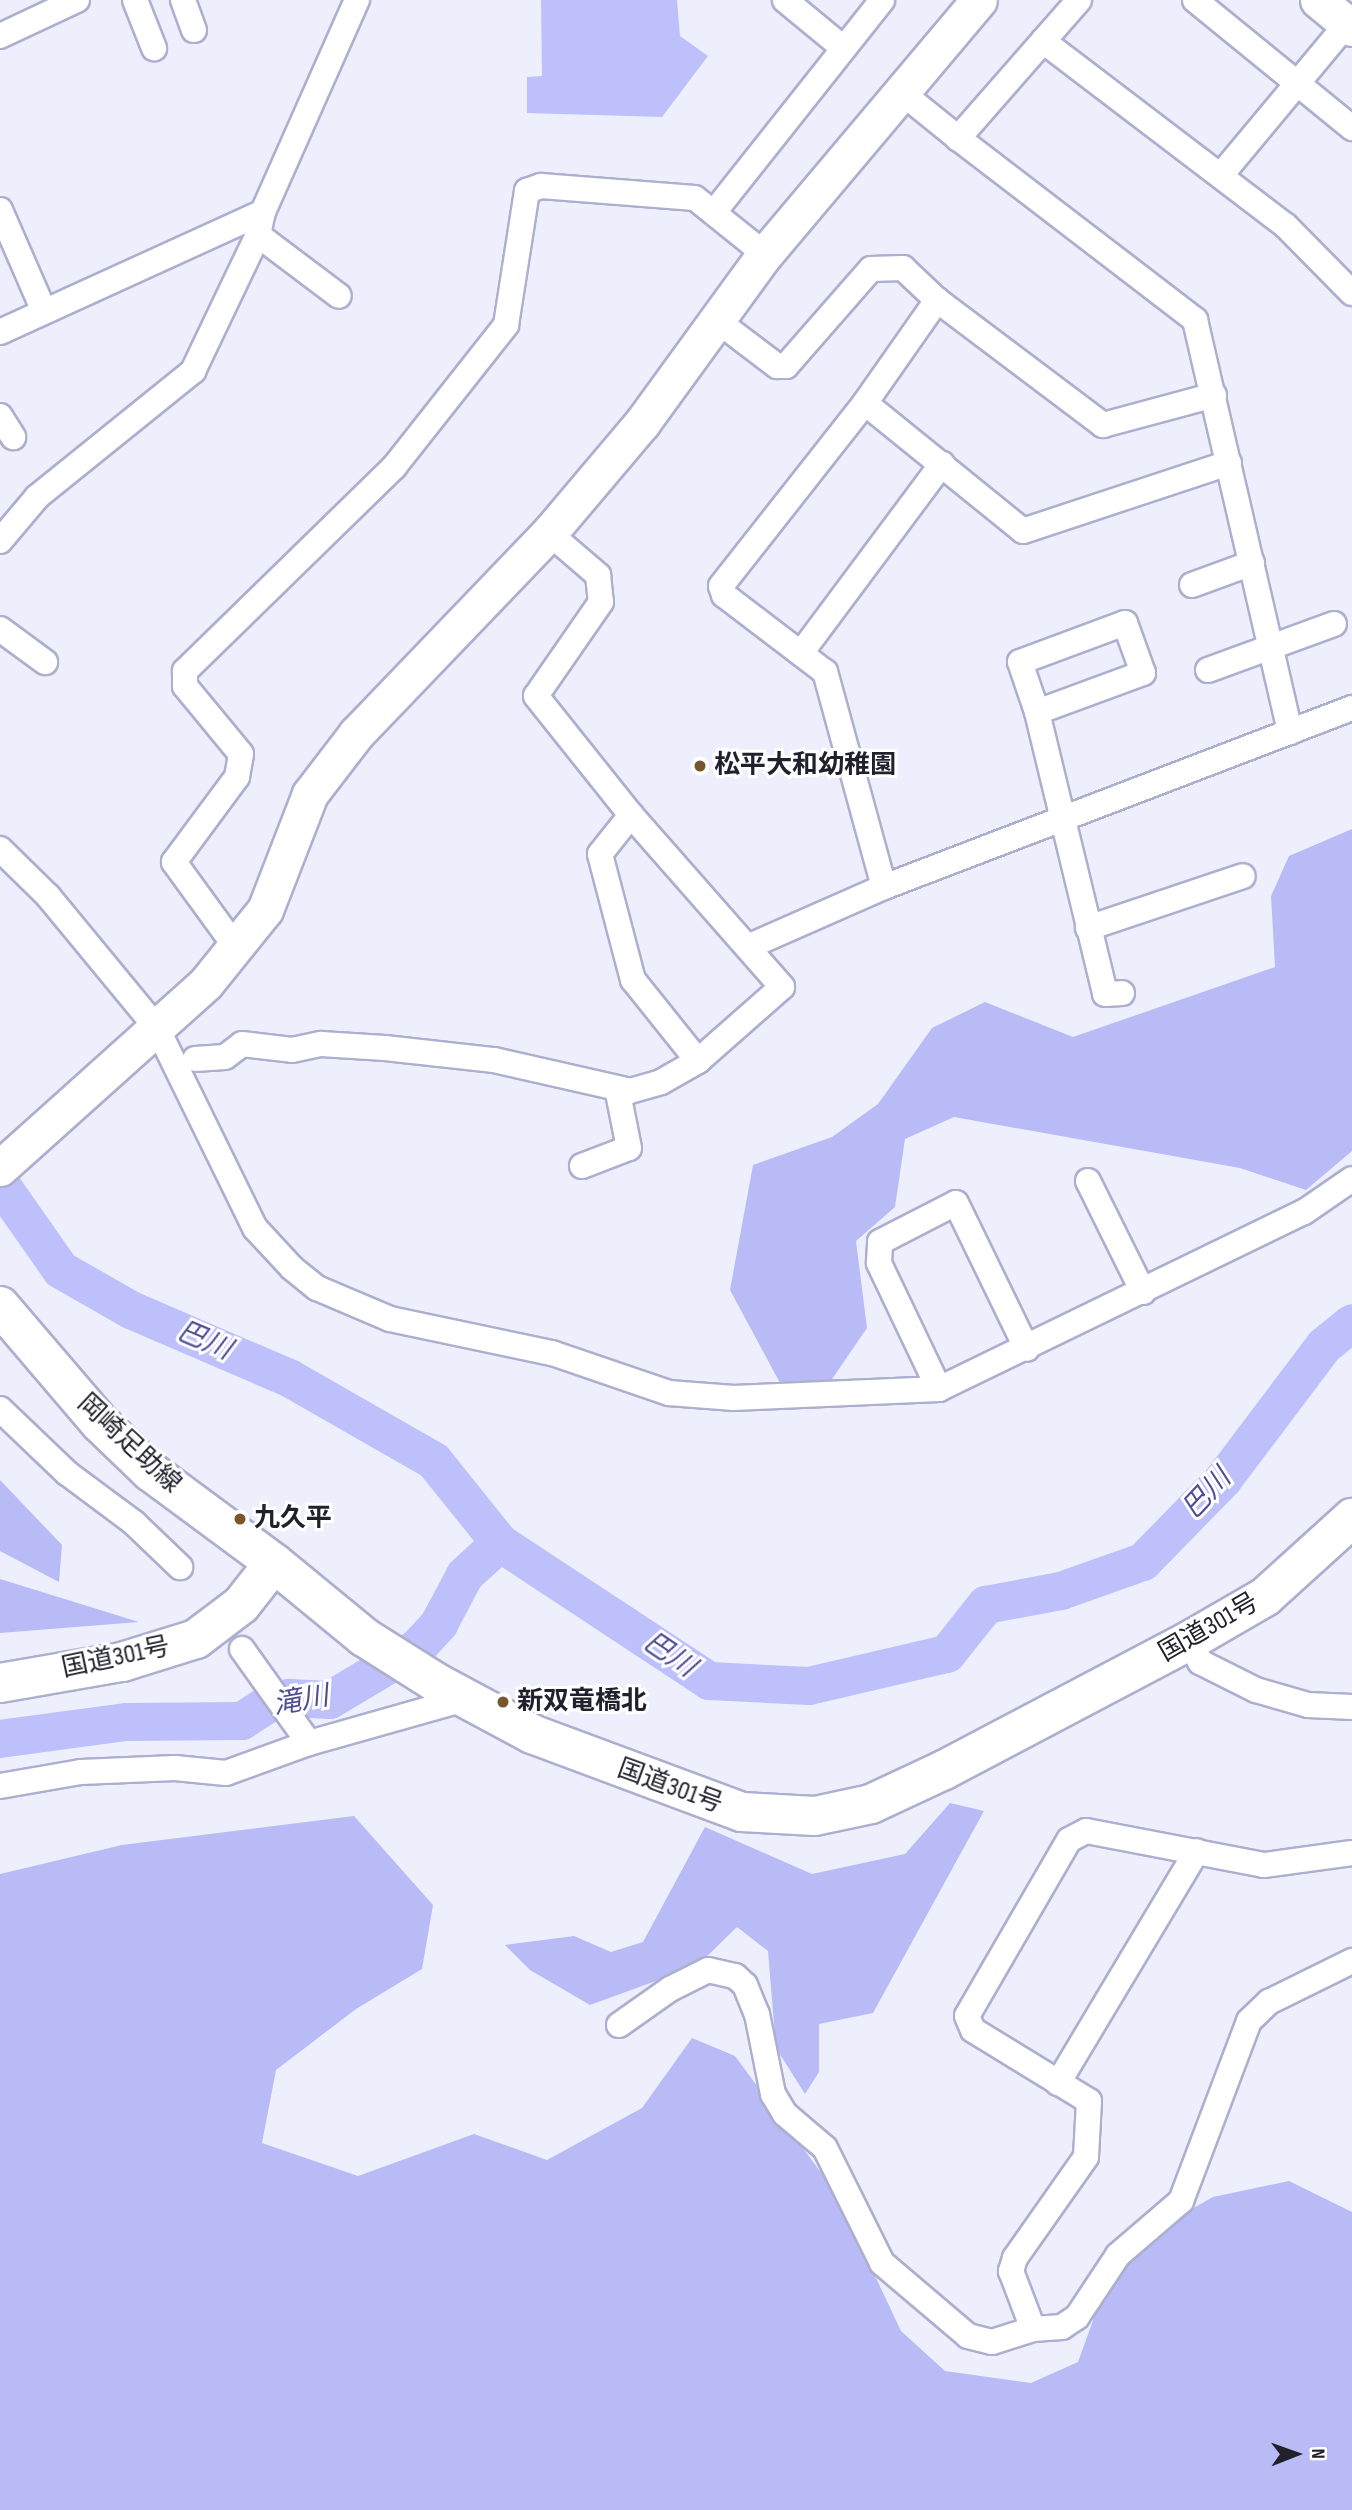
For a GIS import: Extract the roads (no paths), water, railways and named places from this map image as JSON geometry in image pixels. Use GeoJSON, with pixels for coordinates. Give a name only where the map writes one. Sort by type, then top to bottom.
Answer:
{"type":"FeatureCollection","features":[{"type":"Feature","properties":{"kind":"main road","name":"岡崎足助線"},"geometry":{"type":"LineString","coordinates":[[5,1322],[100,1423],[151,1472],[274,1563]]}},
{"type":"Feature","properties":{"kind":"main road","name":"国道301号"},"geometry":{"type":"LineString","coordinates":[[0,1683],[122,1662],[196,1639],[242,1605],[274,1563],[365,1637],[451,1691],[532,1734],[702,1800],[741,1812],[815,1816],[871,1804],[908,1787],[1189,1642],[1265,1597],[1352,1518]]}},
{"type":"Feature","properties":{"kind":"street"},"geometry":{"type":"LineString","coordinates":[[0,36],[77,0]]}},
{"type":"Feature","properties":{"kind":"street"},"geometry":{"type":"LineString","coordinates":[[135,0],[153,48]]}},
{"type":"Feature","properties":{"kind":"street"},"geometry":{"type":"LineString","coordinates":[[183,0],[194,30]]}},
{"type":"Feature","properties":{"kind":"street"},"geometry":{"type":"LineString","coordinates":[[0,541],[37,497],[193,371],[357,0]]}},
{"type":"Feature","properties":{"kind":"street"},"geometry":{"type":"LineString","coordinates":[[785,0],[842,47]]}},
{"type":"Feature","properties":{"kind":"street"},"geometry":{"type":"LineString","coordinates":[[715,211],[842,47],[882,0]]}},
{"type":"Feature","properties":{"kind":"street"},"geometry":{"type":"LineString","coordinates":[[0,1168],[206,983],[265,910],[310,794],[356,734],[549,533],[642,423],[715,319],[765,254],[979,0]]}},
{"type":"Feature","properties":{"kind":"street"},"geometry":{"type":"LineString","coordinates":[[958,138],[1079,0]]}},
{"type":"Feature","properties":{"kind":"street"},"geometry":{"type":"LineString","coordinates":[[1195,0],[1352,128]]}},
{"type":"Feature","properties":{"kind":"street"},"geometry":{"type":"LineString","coordinates":[[1221,175],[1296,84],[1350,26],[1318,0]]}},
{"type":"Feature","properties":{"kind":"street"},"geometry":{"type":"LineString","coordinates":[[1043,41],[1286,226],[1352,293]]}},
{"type":"Feature","properties":{"kind":"street"},"geometry":{"type":"LineString","coordinates":[[901,92],[1195,320],[1290,732]]}},
{"type":"Feature","properties":{"kind":"street"},"geometry":{"type":"LineString","coordinates":[[235,946],[174,862],[237,777],[241,754],[185,686],[185,671],[394,467],[506,325],[527,191],[541,186],[695,198],[715,211],[765,254]]}},
{"type":"Feature","properties":{"kind":"street"},"geometry":{"type":"LineString","coordinates":[[0,210],[44,311]]}},
{"type":"Feature","properties":{"kind":"street"},"geometry":{"type":"LineString","coordinates":[[260,223],[339,296]]}},
{"type":"Feature","properties":{"kind":"street"},"geometry":{"type":"LineString","coordinates":[[0,332],[44,311],[260,223]]}},
{"type":"Feature","properties":{"kind":"street"},"geometry":{"type":"LineString","coordinates":[[715,319],[777,366],[786,366],[871,269],[903,268],[939,302],[1103,425],[1214,395]]}},
{"type":"Feature","properties":{"kind":"street"},"geometry":{"type":"LineString","coordinates":[[884,887],[825,672],[724,595],[721,586],[865,402],[939,302]]}},
{"type":"Feature","properties":{"kind":"street"},"geometry":{"type":"LineString","coordinates":[[865,402],[1023,531],[1229,463]]}},
{"type":"Feature","properties":{"kind":"street"},"geometry":{"type":"LineString","coordinates":[[0,416],[13,437]]}},
{"type":"Feature","properties":{"kind":"street"},"geometry":{"type":"LineString","coordinates":[[801,653],[942,464]]}},
{"type":"Feature","properties":{"kind":"street"},"geometry":{"type":"LineString","coordinates":[[195,1059],[225,1057],[243,1044],[292,1050],[321,1044],[384,1048],[494,1060],[629,1091],[661,1082],[698,1061],[782,987],[750,946],[631,815],[536,696],[601,602],[598,575],[549,533]]}},
{"type":"Feature","properties":{"kind":"street"},"geometry":{"type":"LineString","coordinates":[[1192,585],[1252,563]]}},
{"type":"Feature","properties":{"kind":"street"},"geometry":{"type":"LineString","coordinates":[[1037,712],[1143,673],[1125,623],[1020,663],[1037,712],[1105,994],[1122,993]]}},
{"type":"Feature","properties":{"kind":"street"},"geometry":{"type":"LineString","coordinates":[[1208,670],[1334,624]]}},
{"type":"Feature","properties":{"kind":"street"},"geometry":{"type":"LineString","coordinates":[[0,629],[45,662]]}},
{"type":"Feature","properties":{"kind":"street"},"geometry":{"type":"LineString","coordinates":[[750,946],[884,887],[1352,708]]}},
{"type":"Feature","properties":{"kind":"street"},"geometry":{"type":"LineString","coordinates":[[631,815],[600,854],[633,980],[698,1061]]}},
{"type":"Feature","properties":{"kind":"street"},"geometry":{"type":"LineString","coordinates":[[0,849],[48,896],[146,1039],[256,1228],[292,1268],[336,1297],[390,1319],[552,1353],[669,1393],[734,1398],[939,1389],[1027,1349],[1304,1212],[1352,1179]]}},
{"type":"Feature","properties":{"kind":"street"},"geometry":{"type":"LineString","coordinates":[[1088,928],[1243,876]]}},
{"type":"Feature","properties":{"kind":"street"},"geometry":{"type":"LineString","coordinates":[[582,1166],[629,1148],[617,1088]]}},
{"type":"Feature","properties":{"kind":"street"},"geometry":{"type":"LineString","coordinates":[[1088,1181],[1143,1292]]}},
{"type":"Feature","properties":{"kind":"street"},"geometry":{"type":"LineString","coordinates":[[939,1389],[879,1263],[880,1242],[956,1203],[1027,1349]]}},
{"type":"Feature","properties":{"kind":"street"},"geometry":{"type":"LineString","coordinates":[[0,1409],[68,1473],[134,1523],[180,1567]]}},
{"type":"Feature","properties":{"kind":"street"},"geometry":{"type":"LineString","coordinates":[[1189,1642],[1200,1662],[1256,1690],[1308,1705],[1352,1707]]}},
{"type":"Feature","properties":{"kind":"street"},"geometry":{"type":"LineString","coordinates":[[242,1649],[304,1735]]}},
{"type":"Feature","properties":{"kind":"street"},"geometry":{"type":"LineString","coordinates":[[0,1786],[81,1772],[175,1768],[226,1773],[304,1735],[451,1691]]}},
{"type":"Feature","properties":{"kind":"street"},"geometry":{"type":"LineString","coordinates":[[1033,2329],[1012,2271],[1014,2258],[1086,2157],[1089,2101],[973,2030],[967,2016],[1069,1840],[1086,1831],[1264,1865],[1352,1853]]}},
{"type":"Feature","properties":{"kind":"street"},"geometry":{"type":"LineString","coordinates":[[1058,2082],[1198,1851]]}},
{"type":"Feature","properties":{"kind":"street"},"geometry":{"type":"LineString","coordinates":[[620,2025],[670,1989],[708,1970],[735,1976],[745,1985],[757,2014],[773,2094],[785,2114],[825,2148],[882,2263],[968,2336],[992,2342],[1033,2329],[1062,2327],[1077,2317],[1118,2255],[1181,2201],[1249,2021],[1269,2002],[1352,1961]]}},
{"type":"Feature","properties":{"kind":"waterway","name":"巴川"},"geometry":{"type":"LineString","coordinates":[[0,1183],[61,1270],[131,1310],[291,1379],[434,1461],[500,1543],[709,1681],[809,1686],[947,1654],[986,1605],[1061,1591],[1143,1562],[1223,1480],[1324,1346],[1352,1323]]}},
{"type":"Feature","properties":{"kind":"waterway","name":"滝川"},"geometry":{"type":"LineString","coordinates":[[0,1739],[126,1722],[242,1721],[270,1703],[289,1698],[330,1700],[417,1648],[439,1624],[465,1575],[500,1543]]}},
{"type":"Feature","properties":{"kind":"place","name":"松平大和幼稚園"},"geometry":{"type":"Point","coordinates":[700,766]}},
{"type":"Feature","properties":{"kind":"place","name":"九久平"},"geometry":{"type":"Point","coordinates":[240,1519]}},
{"type":"Feature","properties":{"kind":"place","name":"新双竜橋北"},"geometry":{"type":"Point","coordinates":[503,1702]}}]}
